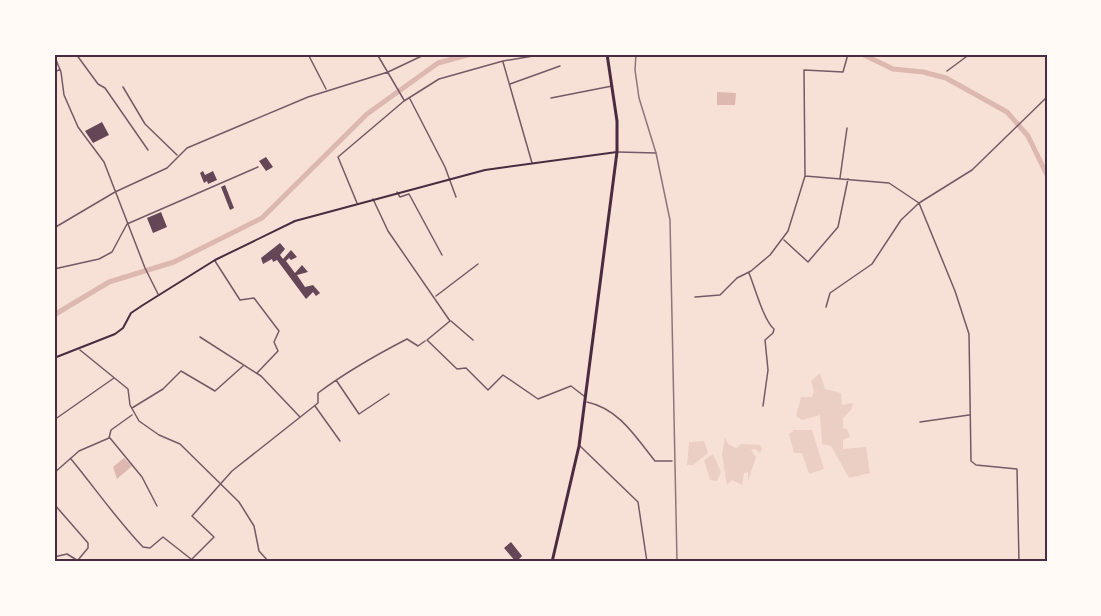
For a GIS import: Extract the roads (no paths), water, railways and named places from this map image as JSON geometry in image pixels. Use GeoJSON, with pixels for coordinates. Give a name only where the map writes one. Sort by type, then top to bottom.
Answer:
{"type":"FeatureCollection","features":[{"type":"Feature","properties":{"kind":"highway"},"geometry":{"type":"LineString","coordinates":[[552,562],[579,446],[617,152],[612,85],[607,54]]}},
{"type":"Feature","properties":{"kind":"main road"},"geometry":{"type":"LineString","coordinates":[[54,358],[80,350],[120,331],[131,313],[214,260],[295,221],[449,178],[532,163],[617,152]]}},
{"type":"Feature","properties":{"kind":"street"},"geometry":{"type":"LineString","coordinates":[[76,54],[98,84],[105,88],[148,150]]}},
{"type":"Feature","properties":{"kind":"street"},"geometry":{"type":"LineString","coordinates":[[308,54],[327,90]]}},
{"type":"Feature","properties":{"kind":"street"},"geometry":{"type":"LineString","coordinates":[[377,54],[404,101]]}},
{"type":"Feature","properties":{"kind":"street"},"geometry":{"type":"LineString","coordinates":[[409,54],[411,59]]}},
{"type":"Feature","properties":{"kind":"street"},"geometry":{"type":"LineString","coordinates":[[54,228],[115,192],[167,168],[183,150],[199,142],[327,90],[388,72],[411,59],[426,54]]}},
{"type":"Feature","properties":{"kind":"street"},"geometry":{"type":"LineString","coordinates":[[357,203],[338,157],[404,101],[439,79],[503,61],[545,54]]}},
{"type":"Feature","properties":{"kind":"street"},"geometry":{"type":"LineString","coordinates":[[695,297],[720,295],[739,276],[748,273],[783,239],[805,176],[804,70],[843,72],[848,54]]}},
{"type":"Feature","properties":{"kind":"street"},"geometry":{"type":"LineString","coordinates":[[947,71],[970,54]]}},
{"type":"Feature","properties":{"kind":"street"},"geometry":{"type":"LineString","coordinates":[[54,55],[60,69],[67,101],[78,128],[104,162],[145,268],[159,295]]}},
{"type":"Feature","properties":{"kind":"street"},"geometry":{"type":"LineString","coordinates":[[503,61],[532,163]]}},
{"type":"Feature","properties":{"kind":"street"},"geometry":{"type":"LineString","coordinates":[[510,84],[560,66]]}},
{"type":"Feature","properties":{"kind":"street"},"geometry":{"type":"LineString","coordinates":[[54,73],[60,69]]}},
{"type":"Feature","properties":{"kind":"street"},"geometry":{"type":"LineString","coordinates":[[551,98],[612,85]]}},
{"type":"Feature","properties":{"kind":"street"},"geometry":{"type":"LineString","coordinates":[[123,87],[145,124],[178,156]]}},
{"type":"Feature","properties":{"kind":"street"},"geometry":{"type":"LineString","coordinates":[[826,307],[829,294],[872,264],[901,220],[919,203],[972,170],[1011,133],[1022,118],[1047,97]]}},
{"type":"Feature","properties":{"kind":"street"},"geometry":{"type":"LineString","coordinates":[[410,98],[456,197]]}},
{"type":"Feature","properties":{"kind":"street"},"geometry":{"type":"LineString","coordinates":[[840,178],[847,128]]}},
{"type":"Feature","properties":{"kind":"street"},"geometry":{"type":"LineString","coordinates":[[617,152],[656,153]]}},
{"type":"Feature","properties":{"kind":"street"},"geometry":{"type":"LineString","coordinates":[[54,269],[90,263],[112,252],[127,224],[258,167]]}},
{"type":"Feature","properties":{"kind":"street"},"geometry":{"type":"LineString","coordinates":[[805,176],[893,184],[919,203],[955,291],[969,334],[971,461],[976,465],[1017,469],[1019,562]]}},
{"type":"Feature","properties":{"kind":"street"},"geometry":{"type":"LineString","coordinates":[[783,239],[808,262],[838,226],[848,179]]}},
{"type":"Feature","properties":{"kind":"street"},"geometry":{"type":"LineString","coordinates":[[397,192],[400,197],[409,194],[442,255]]}},
{"type":"Feature","properties":{"kind":"street"},"geometry":{"type":"LineString","coordinates":[[373,198],[388,231],[450,321],[473,340]]}},
{"type":"Feature","properties":{"kind":"street"},"geometry":{"type":"LineString","coordinates":[[214,260],[240,300],[254,298],[279,332],[274,342],[278,351],[257,373]]}},
{"type":"Feature","properties":{"kind":"street"},"geometry":{"type":"LineString","coordinates":[[435,297],[478,264]]}},
{"type":"Feature","properties":{"kind":"street"},"geometry":{"type":"LineString","coordinates":[[748,273],[759,295],[766,322],[774,329],[765,340],[768,370],[763,406]]}},
{"type":"Feature","properties":{"kind":"street"},"geometry":{"type":"LineString","coordinates":[[189,562],[214,537],[192,516],[232,471],[315,406],[320,400],[318,393],[336,380],[372,356],[407,339],[418,346],[450,321]]}},
{"type":"Feature","properties":{"kind":"street"},"geometry":{"type":"LineString","coordinates":[[200,337],[257,373],[300,417]]}},
{"type":"Feature","properties":{"kind":"street"},"geometry":{"type":"LineString","coordinates":[[427,340],[452,366],[457,369],[466,368],[488,390],[503,375],[538,399],[570,386],[584,396]]}},
{"type":"Feature","properties":{"kind":"street"},"geometry":{"type":"LineString","coordinates":[[80,350],[128,389],[133,415],[148,429],[180,444],[201,467],[221,482],[249,516],[255,530],[257,547],[269,562]]}},
{"type":"Feature","properties":{"kind":"street"},"geometry":{"type":"LineString","coordinates":[[131,409],[163,389],[181,371],[215,391],[243,366]]}},
{"type":"Feature","properties":{"kind":"street"},"geometry":{"type":"LineString","coordinates":[[54,420],[114,378]]}},
{"type":"Feature","properties":{"kind":"street"},"geometry":{"type":"LineString","coordinates":[[336,380],[359,414],[389,394]]}},
{"type":"Feature","properties":{"kind":"street"},"geometry":{"type":"LineString","coordinates":[[584,401],[612,411],[655,461],[672,461]]}},
{"type":"Feature","properties":{"kind":"street"},"geometry":{"type":"LineString","coordinates":[[315,406],[340,441]]}},
{"type":"Feature","properties":{"kind":"street"},"geometry":{"type":"LineString","coordinates":[[133,415],[111,430],[110,437],[142,477],[157,506]]}},
{"type":"Feature","properties":{"kind":"street"},"geometry":{"type":"LineString","coordinates":[[920,422],[969,415]]}},
{"type":"Feature","properties":{"kind":"street"},"geometry":{"type":"LineString","coordinates":[[54,473],[79,452],[110,437]]}},
{"type":"Feature","properties":{"kind":"street"},"geometry":{"type":"LineString","coordinates":[[579,446],[638,502],[647,562]]}},
{"type":"Feature","properties":{"kind":"street"},"geometry":{"type":"LineString","coordinates":[[71,459],[143,547],[150,548],[163,537],[192,559]]}},
{"type":"Feature","properties":{"kind":"street"},"geometry":{"type":"LineString","coordinates":[[54,504],[88,543],[88,548],[79,561],[67,554],[54,557]]}},
{"type":"Feature","properties":{"kind":"waterway"},"geometry":{"type":"LineString","coordinates":[[54,315],[109,282],[174,262],[262,218],[367,114],[438,63],[471,54]]}},
{"type":"Feature","properties":{"kind":"waterway"},"geometry":{"type":"LineString","coordinates":[[862,54],[893,69],[923,72],[946,78],[1007,112],[1028,136],[1047,175]]}},
{"type":"Feature","properties":{"kind":"railway"},"geometry":{"type":"LineString","coordinates":[[636,54],[635,70],[639,98],[656,153],[670,220],[677,562]]}}]}
